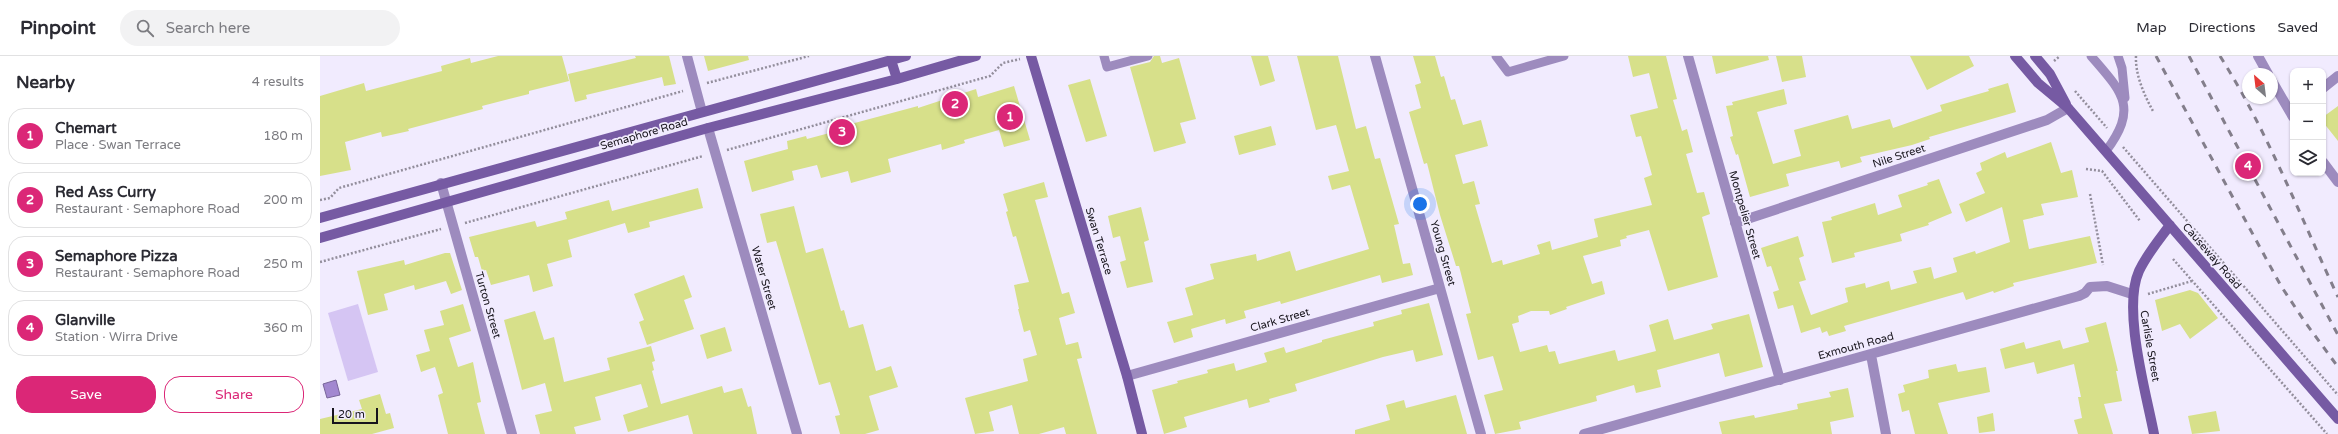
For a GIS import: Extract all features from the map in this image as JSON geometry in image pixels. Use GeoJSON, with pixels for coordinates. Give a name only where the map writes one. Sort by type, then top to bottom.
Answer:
{"type":"FeatureCollection","features":[{"type":"Feature","properties":{"kind":"main road","name":"Semaphore Road"},"geometry":{"type":"LineString","coordinates":[[320,218],[441,183],[906,56]]}},
{"type":"Feature","properties":{"kind":"main road","name":"Semaphore Road"},"geometry":{"type":"LineString","coordinates":[[320,238],[708,128],[897,79],[976,56]]}},
{"type":"Feature","properties":{"kind":"main road","name":"Swan Terrace"},"geometry":{"type":"LineString","coordinates":[[1031,56],[1127,376],[1142,434]]}},
{"type":"Feature","properties":{"kind":"main road","name":"Causeway Road"},"geometry":{"type":"LineString","coordinates":[[2015,56],[2038,83],[2068,108],[2338,419]]}},
{"type":"Feature","properties":{"kind":"main road","name":"Causeway Road"},"geometry":{"type":"LineString","coordinates":[[2035,56],[2050,74],[2068,108]]}},
{"type":"Feature","properties":{"kind":"main road"},"geometry":{"type":"LineString","coordinates":[[891,60],[897,79]]}},
{"type":"Feature","properties":{"kind":"main road"},"geometry":{"type":"LineString","coordinates":[[702,112],[708,128]]}},
{"type":"Feature","properties":{"kind":"main road"},"geometry":{"type":"LineString","coordinates":[[556,152],[562,170]]}},
{"type":"Feature","properties":{"kind":"main road","name":"Carlisle Street"},"geometry":{"type":"LineString","coordinates":[[2154,434],[2132,318],[2132,294],[2139,272],[2146,258],[2170,225]]}},
{"type":"Feature","properties":{"kind":"street"},"geometry":{"type":"LineString","coordinates":[[686,56],[702,112]]}},
{"type":"Feature","properties":{"kind":"street","name":"Young Street"},"geometry":{"type":"LineString","coordinates":[[1375,56],[1481,434]]}},
{"type":"Feature","properties":{"kind":"street","name":"Montpelier Street"},"geometry":{"type":"LineString","coordinates":[[1688,56],[1780,380]]}},
{"type":"Feature","properties":{"kind":"street"},"geometry":{"type":"LineString","coordinates":[[2258,56],[2265,68]]}},
{"type":"Feature","properties":{"kind":"street"},"geometry":{"type":"LineString","coordinates":[[2326,86],[2338,76]]}},
{"type":"Feature","properties":{"kind":"street"},"geometry":{"type":"LineString","coordinates":[[2278,91],[2290,110]]}},
{"type":"Feature","properties":{"kind":"street","name":"Nile Street"},"geometry":{"type":"LineString","coordinates":[[1735,223],[2048,120],[2068,108]]}},
{"type":"Feature","properties":{"kind":"street","name":"Water Street"},"geometry":{"type":"LineString","coordinates":[[708,128],[797,434]]}},
{"type":"Feature","properties":{"kind":"street"},"geometry":{"type":"LineString","coordinates":[[2326,166],[2338,182]]}},
{"type":"Feature","properties":{"kind":"street","name":"Turton Street"},"geometry":{"type":"LineString","coordinates":[[441,183],[512,434]]}},
{"type":"Feature","properties":{"kind":"street","name":"Exmouth Road"},"geometry":{"type":"LineString","coordinates":[[1584,434],[2079,296],[2085,293],[2090,287],[2107,286],[2132,294]]}},
{"type":"Feature","properties":{"kind":"street","name":"Clark Street"},"geometry":{"type":"LineString","coordinates":[[1127,376],[1440,288]]}},
{"type":"Feature","properties":{"kind":"street"},"geometry":{"type":"LineString","coordinates":[[1871,355],[1886,434]]}},
{"type":"Feature","properties":{"kind":"lane"},"geometry":{"type":"LineString","coordinates":[[1104,56],[1107,67],[1148,56]]}},
{"type":"Feature","properties":{"kind":"lane"},"geometry":{"type":"LineString","coordinates":[[1496,56],[1508,72],[1564,56]]}},
{"type":"Feature","properties":{"kind":"lane"},"geometry":{"type":"LineString","coordinates":[[2091,56],[2119,92],[2125,106]]}},
{"type":"Feature","properties":{"kind":"lane"},"geometry":{"type":"LineString","coordinates":[[2106,151],[2121,128],[2125,106],[2122,68],[2118,56]]}},
{"type":"Feature","properties":{"kind":"path"},"geometry":{"type":"LineString","coordinates":[[320,200],[330,198],[339,188],[660,98],[695,86],[809,56]]}},
{"type":"Feature","properties":{"kind":"path"},"geometry":{"type":"LineString","coordinates":[[2136,56],[2135,64],[2146,99],[2153,110]]}},
{"type":"Feature","properties":{"kind":"path"},"geometry":{"type":"LineString","coordinates":[[320,262],[990,76],[1003,63],[1017,60]]}},
{"type":"Feature","properties":{"kind":"path"},"geometry":{"type":"LineString","coordinates":[[2134,160],[2338,395]]}},
{"type":"Feature","properties":{"kind":"path"},"geometry":{"type":"LineString","coordinates":[[2086,169],[2102,171],[2140,221]]}},
{"type":"Feature","properties":{"kind":"path"},"geometry":{"type":"LineString","coordinates":[[2090,194],[2103,265]]}},
{"type":"Feature","properties":{"kind":"path"},"geometry":{"type":"LineString","coordinates":[[2173,259],[2327,434]]}},
{"type":"Feature","properties":{"kind":"path"},"geometry":{"type":"LineString","coordinates":[[2148,294],[2192,280]]}},
{"type":"Feature","properties":{"kind":"shaded area"},"geometry":{"type":"Polygon","coordinates":[[[358,304],[378,372],[348,381],[328,313],[358,304]]]}},
{"type":"Feature","properties":{"kind":"shaded area"},"geometry":{"type":"Polygon","coordinates":[[[336,380],[340,395],[327,398],[323,384],[336,380]]]}},
{"type":"Feature","properties":{"kind":"building"},"geometry":{"type":"Polygon","coordinates":[[[498,56],[562,56],[569,81],[529,91],[529,94],[482,106],[483,109],[408,129],[409,131],[382,137],[381,132],[345,142],[351,170],[320,176],[320,96],[364,83],[366,91],[442,71],[441,66],[470,58],[471,63],[498,56]]]}},
{"type":"Feature","properties":{"kind":"building"},"geometry":{"type":"Polygon","coordinates":[[[635,56],[669,56],[676,84],[664,86],[662,77],[586,95],[587,99],[575,102],[568,74],[636,58],[635,56]]]}},
{"type":"Feature","properties":{"kind":"building"},"geometry":{"type":"Polygon","coordinates":[[[704,56],[748,56],[749,60],[708,71],[704,56]]]}},
{"type":"Feature","properties":{"kind":"building"},"geometry":{"type":"Polygon","coordinates":[[[1154,56],[1160,56],[1162,63],[1179,58],[1196,119],[1180,123],[1186,143],[1154,152],[1130,67],[1150,62],[1154,56]]]}},
{"type":"Feature","properties":{"kind":"building"},"geometry":{"type":"Polygon","coordinates":[[[1251,56],[1268,56],[1275,81],[1260,86],[1251,56]]]}},
{"type":"Feature","properties":{"kind":"building"},"geometry":{"type":"Polygon","coordinates":[[[1297,56],[1338,56],[1356,129],[1366,126],[1375,159],[1380,158],[1399,224],[1394,225],[1403,264],[1410,263],[1413,275],[1382,283],[1380,275],[1281,304],[1280,301],[1244,311],[1246,318],[1226,324],[1225,319],[1191,329],[1193,337],[1174,343],[1167,322],[1193,315],[1185,288],[1214,279],[1210,264],[1256,254],[1257,261],[1290,251],[1296,271],[1369,249],[1350,185],[1332,190],[1328,176],[1349,171],[1336,125],[1316,130],[1297,56]]]}},
{"type":"Feature","properties":{"kind":"building"},"geometry":{"type":"Polygon","coordinates":[[[1413,56],[1435,56],[1441,77],[1444,76],[1451,100],[1455,99],[1463,125],[1481,120],[1488,146],[1455,155],[1463,184],[1474,181],[1480,204],[1475,205],[1492,263],[1502,260],[1503,265],[1540,254],[1537,245],[1550,241],[1552,250],[1598,237],[1594,219],[1652,205],[1644,178],[1652,175],[1641,136],[1636,137],[1630,115],[1658,108],[1649,73],[1633,77],[1628,56],[1666,56],[1677,99],[1673,100],[1682,131],[1687,129],[1693,152],[1686,154],[1697,193],[1704,192],[1710,214],[1702,217],[1718,277],[1668,291],[1649,230],[1626,236],[1627,238],[1620,240],[1621,246],[1583,256],[1592,284],[1602,281],[1605,294],[1566,307],[1567,309],[1550,315],[1549,311],[1531,311],[1518,316],[1519,322],[1512,324],[1520,352],[1547,345],[1549,352],[1555,351],[1559,364],[1615,350],[1618,361],[1656,351],[1649,325],[1668,319],[1674,340],[1713,329],[1711,324],[1749,314],[1763,367],[1725,377],[1719,353],[1657,370],[1661,387],[1636,393],[1634,385],[1596,396],[1597,401],[1519,422],[1521,429],[1495,434],[1484,395],[1503,390],[1493,356],[1478,360],[1466,314],[1471,313],[1459,266],[1456,266],[1440,215],[1427,163],[1424,164],[1409,112],[1421,108],[1415,85],[1421,83],[1413,56]]]}},
{"type":"Feature","properties":{"kind":"building"},"geometry":{"type":"Polygon","coordinates":[[[1712,56],[1768,56],[1769,60],[1716,74],[1712,56]]]}},
{"type":"Feature","properties":{"kind":"building"},"geometry":{"type":"Polygon","coordinates":[[[1776,56],[1802,56],[1806,77],[1782,82],[1776,56]]]}},
{"type":"Feature","properties":{"kind":"building"},"geometry":{"type":"Polygon","coordinates":[[[1910,56],[1969,56],[1974,66],[1927,90],[1910,56]]]}},
{"type":"Feature","properties":{"kind":"building"},"geometry":{"type":"Polygon","coordinates":[[[1090,79],[1107,136],[1086,142],[1068,85],[1090,79]]]}},
{"type":"Feature","properties":{"kind":"building"},"geometry":{"type":"Polygon","coordinates":[[[2008,83],[2016,112],[1929,137],[1930,139],[1912,145],[1860,157],[1862,162],[1841,168],[1839,161],[1786,174],[1789,186],[1750,197],[1738,154],[1736,155],[1730,137],[1733,136],[1726,106],[1733,105],[1732,102],[1784,89],[1787,104],[1757,112],[1773,164],[1801,156],[1794,130],[1848,115],[1852,129],[1890,119],[1893,128],[1942,111],[1940,105],[1989,91],[1988,89],[2008,83]]]}},
{"type":"Feature","properties":{"kind":"building"},"geometry":{"type":"Polygon","coordinates":[[[1014,86],[1030,140],[1004,147],[999,130],[964,140],[965,143],[942,150],[941,144],[888,159],[891,172],[851,183],[848,171],[821,178],[817,165],[792,171],[794,180],[752,192],[744,161],[788,149],[787,141],[806,136],[807,139],[837,131],[836,128],[918,106],[918,108],[976,89],[978,97],[1014,86]]]}},
{"type":"Feature","properties":{"kind":"building"},"geometry":{"type":"Polygon","coordinates":[[[2338,106],[2338,141],[2326,126],[2326,115],[2338,106]]]}},
{"type":"Feature","properties":{"kind":"building"},"geometry":{"type":"Polygon","coordinates":[[[1271,126],[1276,145],[1239,155],[1234,136],[1271,126]]]}},
{"type":"Feature","properties":{"kind":"building"},"geometry":{"type":"Polygon","coordinates":[[[2051,142],[2061,173],[2072,170],[2078,197],[2041,204],[2044,215],[2023,220],[2029,249],[2090,236],[2097,263],[2013,283],[2014,286],[1966,300],[1963,292],[1844,326],[1846,331],[1829,336],[1827,331],[1822,333],[1820,327],[1801,333],[1793,305],[1778,309],[1773,292],[1779,290],[1771,266],[1767,267],[1761,248],[1798,236],[1804,256],[1799,258],[1806,280],[1799,282],[1811,315],[1848,302],[1845,288],[1865,283],[1866,288],[1889,281],[1891,290],[1917,283],[1913,271],[1931,267],[1934,279],[1957,272],[1953,258],[1975,251],[1976,254],[2010,242],[2002,207],[1966,222],[1959,204],[1985,193],[1976,173],[1982,170],[1980,163],[2005,152],[2007,158],[2051,142]]]}},
{"type":"Feature","properties":{"kind":"building"},"geometry":{"type":"Polygon","coordinates":[[[1939,179],[1952,213],[1928,223],[1929,225],[1900,234],[1902,241],[1854,253],[1855,257],[1832,263],[1822,222],[1832,220],[1831,217],[1875,203],[1878,215],[1902,207],[1898,195],[1928,185],[1927,183],[1939,179]]]}},
{"type":"Feature","properties":{"kind":"building"},"geometry":{"type":"Polygon","coordinates":[[[1044,182],[1048,197],[1035,200],[1062,294],[1069,292],[1075,313],[1059,318],[1066,345],[1078,342],[1082,358],[1077,359],[1097,434],[1066,434],[1064,427],[1039,434],[1019,434],[1012,405],[989,412],[994,431],[975,434],[965,398],[1028,381],[1023,359],[1037,355],[1030,330],[1024,332],[1018,309],[1014,285],[1029,282],[1016,236],[1013,237],[1003,194],[1044,182]]]}},
{"type":"Feature","properties":{"kind":"building"},"geometry":{"type":"Polygon","coordinates":[[[698,188],[703,208],[649,222],[650,227],[628,233],[625,223],[568,240],[572,257],[547,264],[553,286],[533,292],[529,275],[491,285],[486,270],[482,271],[478,257],[475,257],[469,237],[535,221],[537,227],[567,219],[565,212],[609,200],[612,211],[698,188]]]}},
{"type":"Feature","properties":{"kind":"building"},"geometry":{"type":"Polygon","coordinates":[[[794,206],[806,253],[823,248],[841,311],[844,310],[849,328],[863,324],[876,371],[891,366],[898,387],[869,396],[879,430],[865,434],[840,434],[835,416],[840,415],[830,382],[819,385],[776,241],[767,243],[760,214],[794,206]]]}},
{"type":"Feature","properties":{"kind":"building"},"geometry":{"type":"Polygon","coordinates":[[[1141,207],[1149,240],[1144,242],[1153,282],[1127,288],[1120,262],[1126,260],[1120,236],[1113,238],[1108,216],[1141,207]]]}},
{"type":"Feature","properties":{"kind":"building"},"geometry":{"type":"Polygon","coordinates":[[[445,253],[450,253],[462,290],[451,294],[446,281],[415,290],[414,285],[384,294],[388,310],[368,315],[357,271],[404,260],[405,265],[445,253]]]}},
{"type":"Feature","properties":{"kind":"building"},"geometry":{"type":"Polygon","coordinates":[[[684,275],[692,297],[684,300],[694,329],[647,345],[639,322],[644,320],[634,294],[684,275]]]}},
{"type":"Feature","properties":{"kind":"building"},"geometry":{"type":"Polygon","coordinates":[[[2190,290],[2198,293],[2218,318],[2190,339],[2180,324],[2162,331],[2155,300],[2190,290]]]}},
{"type":"Feature","properties":{"kind":"building"},"geometry":{"type":"Polygon","coordinates":[[[1429,303],[1443,355],[1416,362],[1413,350],[1383,357],[1295,384],[1297,391],[1269,399],[1270,402],[1249,408],[1247,399],[1184,417],[1187,427],[1164,434],[1152,390],[1178,383],[1177,381],[1208,373],[1207,370],[1234,363],[1236,371],[1267,362],[1264,353],[1284,347],[1286,353],[1322,342],[1322,340],[1374,326],[1373,322],[1402,314],[1401,310],[1429,303]]]}},
{"type":"Feature","properties":{"kind":"building"},"geometry":{"type":"Polygon","coordinates":[[[463,304],[471,331],[449,338],[458,367],[473,362],[481,402],[477,403],[485,434],[448,434],[438,395],[443,393],[435,367],[421,372],[416,355],[430,351],[424,330],[444,325],[440,311],[463,304]]]}},
{"type":"Feature","properties":{"kind":"building"},"geometry":{"type":"Polygon","coordinates":[[[535,311],[544,340],[554,337],[564,382],[610,370],[607,358],[651,346],[655,361],[652,362],[654,370],[652,371],[661,404],[722,386],[724,393],[742,388],[748,407],[751,406],[757,434],[693,434],[688,415],[628,432],[623,415],[648,407],[641,384],[595,397],[601,420],[574,427],[576,434],[540,434],[535,415],[552,411],[545,383],[522,390],[504,320],[535,311]]]}},
{"type":"Feature","properties":{"kind":"building"},"geometry":{"type":"Polygon","coordinates":[[[2106,322],[2118,371],[2116,371],[2122,401],[2104,404],[2113,434],[2078,434],[2074,420],[2082,418],[2078,397],[2081,397],[2074,364],[2037,374],[2034,362],[2005,369],[2000,349],[2024,342],[2026,349],[2060,340],[2063,349],[2089,342],[2085,328],[2106,322]]]}},
{"type":"Feature","properties":{"kind":"building"},"geometry":{"type":"Polygon","coordinates":[[[725,327],[732,351],[707,359],[700,335],[725,327]]]}},
{"type":"Feature","properties":{"kind":"building"},"geometry":{"type":"Polygon","coordinates":[[[1956,364],[1958,372],[1986,367],[1990,392],[1938,403],[1948,434],[1915,434],[1909,410],[1902,412],[1898,394],[1905,392],[1903,385],[1929,378],[1928,370],[1956,364]]]}},
{"type":"Feature","properties":{"kind":"building"},"geometry":{"type":"Polygon","coordinates":[[[1848,388],[1854,417],[1830,422],[1832,434],[1722,434],[1719,422],[1754,415],[1755,418],[1798,409],[1797,404],[1831,397],[1829,392],[1848,388]]]}},
{"type":"Feature","properties":{"kind":"building"},"geometry":{"type":"Polygon","coordinates":[[[380,394],[386,414],[390,413],[394,428],[372,434],[320,434],[320,419],[362,409],[359,400],[380,394]]]}},
{"type":"Feature","properties":{"kind":"building"},"geometry":{"type":"Polygon","coordinates":[[[1456,395],[1467,434],[1355,434],[1355,430],[1390,420],[1386,405],[1404,400],[1406,408],[1456,395]]]}},
{"type":"Feature","properties":{"kind":"building"},"geometry":{"type":"Polygon","coordinates":[[[2216,411],[2220,431],[2192,434],[2188,416],[2216,411]]]}},
{"type":"Feature","properties":{"kind":"building"},"geometry":{"type":"Polygon","coordinates":[[[1993,413],[1995,431],[1979,433],[1977,417],[1993,413]]]}},
{"type":"Feature","properties":{"kind":"railway"},"geometry":{"type":"LineString","coordinates":[[2156,56],[2281,286],[2338,367]]}},
{"type":"Feature","properties":{"kind":"railway"},"geometry":{"type":"LineString","coordinates":[[2189,56],[2338,335]]}},
{"type":"Feature","properties":{"kind":"railway"},"geometry":{"type":"LineString","coordinates":[[2220,56],[2268,144],[2338,297]]}},
{"type":"Feature","properties":{"kind":"place","name":"Red Ass Curry"},"geometry":{"type":"Point","coordinates":[955,104]}},
{"type":"Feature","properties":{"kind":"place","name":"Chemart"},"geometry":{"type":"Point","coordinates":[1010,117]}},
{"type":"Feature","properties":{"kind":"place","name":"Semaphore Pizza"},"geometry":{"type":"Point","coordinates":[842,132]}},
{"type":"Feature","properties":{"kind":"place","name":"Glanville"},"geometry":{"type":"Point","coordinates":[2248,166]}}]}
